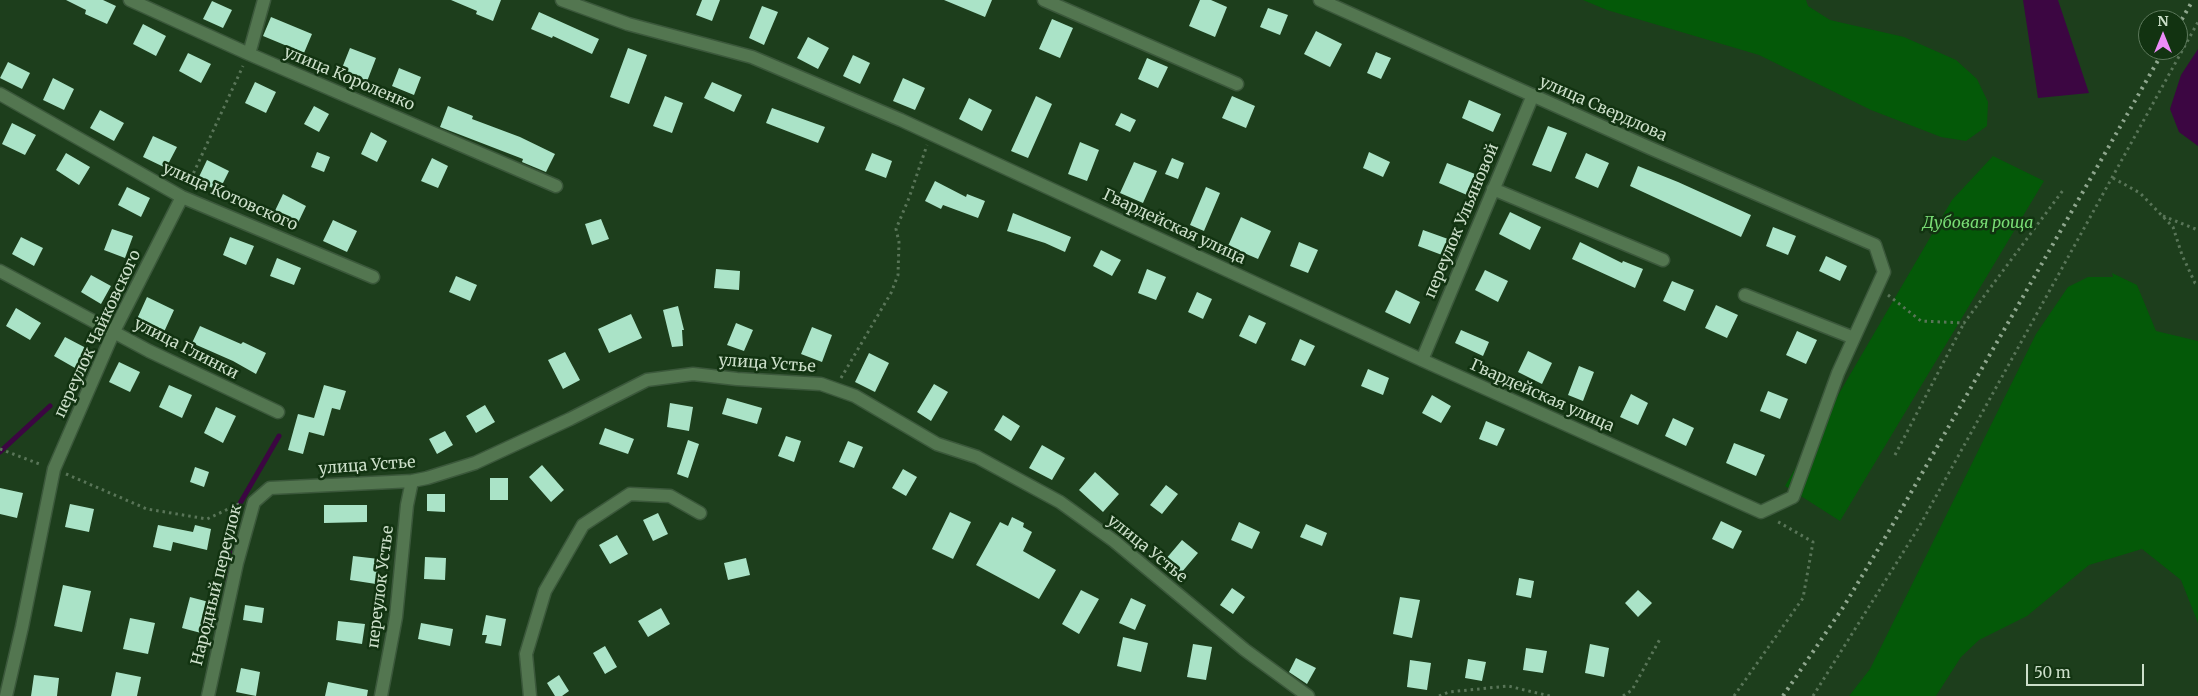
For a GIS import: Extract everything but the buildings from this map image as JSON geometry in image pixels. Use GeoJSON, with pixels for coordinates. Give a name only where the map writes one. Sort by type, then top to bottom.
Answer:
{"type":"FeatureCollection","features":[{"type":"Feature","properties":{"kind":"street","name":"улица Короленко"},"geometry":{"type":"LineString","coordinates":[[130,0],[249,54],[556,186]]}},
{"type":"Feature","properties":{"kind":"street"},"geometry":{"type":"LineString","coordinates":[[249,54],[264,0]]}},
{"type":"Feature","properties":{"kind":"street","name":"Гвардейская улица"},"geometry":{"type":"LineString","coordinates":[[562,0],[628,24],[752,57],[932,133],[1422,360],[1761,512]]}},
{"type":"Feature","properties":{"kind":"street"},"geometry":{"type":"LineString","coordinates":[[1044,0],[1238,84]]}},
{"type":"Feature","properties":{"kind":"street","name":"улица Свердлова"},"geometry":{"type":"LineString","coordinates":[[1320,0],[1874,245],[1884,272],[1877,287]]}},
{"type":"Feature","properties":{"kind":"street","name":"улица Котовского"},"geometry":{"type":"LineString","coordinates":[[0,94],[182,197],[373,277]]}},
{"type":"Feature","properties":{"kind":"street","name":"переулок Ульяновой"},"geometry":{"type":"LineString","coordinates":[[1422,360],[1533,95]]}},
{"type":"Feature","properties":{"kind":"street"},"geometry":{"type":"LineString","coordinates":[[1493,189],[1664,260]]}},
{"type":"Feature","properties":{"kind":"street","name":"переулок Чайковского"},"geometry":{"type":"LineString","coordinates":[[6,696],[54,469],[114,331],[182,197]]}},
{"type":"Feature","properties":{"kind":"street","name":"улица Глинки"},"geometry":{"type":"LineString","coordinates":[[0,271],[149,351],[278,412]]}},
{"type":"Feature","properties":{"kind":"street"},"geometry":{"type":"LineString","coordinates":[[1761,512],[1793,496],[1838,373],[1877,287]]}},
{"type":"Feature","properties":{"kind":"street"},"geometry":{"type":"LineString","coordinates":[[1745,295],[1854,338]]}},
{"type":"Feature","properties":{"kind":"street","name":"улица Устье"},"geometry":{"type":"LineString","coordinates":[[270,488],[412,481],[475,463],[570,419],[647,380],[693,374],[737,379],[838,385],[937,444],[976,457],[1060,502],[1114,541],[1245,650],[1308,696]]}},
{"type":"Feature","properties":{"kind":"street","name":"переулок Устье"},"geometry":{"type":"LineString","coordinates":[[381,696],[396,617],[407,506],[412,481]]}},
{"type":"Feature","properties":{"kind":"street","name":"Народный переулок"},"geometry":{"type":"LineString","coordinates":[[208,696],[237,563],[254,502],[270,488]]}},
{"type":"Feature","properties":{"kind":"street"},"geometry":{"type":"LineString","coordinates":[[530,696],[526,654],[545,591],[582,525],[630,494],[670,496],[700,512]]}},
{"type":"Feature","properties":{"kind":"path"},"geometry":{"type":"LineString","coordinates":[[1812,696],[1919,528],[2198,22]]}},
{"type":"Feature","properties":{"kind":"path"},"geometry":{"type":"LineString","coordinates":[[182,197],[249,54]]}},
{"type":"Feature","properties":{"kind":"path"},"geometry":{"type":"LineString","coordinates":[[838,385],[891,293],[898,275],[899,242],[896,229],[932,133]]}},
{"type":"Feature","properties":{"kind":"path"},"geometry":{"type":"LineString","coordinates":[[2113,178],[2140,193],[2173,227],[2182,255],[2195,283],[2198,285]]}},
{"type":"Feature","properties":{"kind":"path"},"geometry":{"type":"LineString","coordinates":[[1895,455],[1964,323],[2064,189]]}},
{"type":"Feature","properties":{"kind":"path"},"geometry":{"type":"LineString","coordinates":[[2163,216],[2198,230]]}},
{"type":"Feature","properties":{"kind":"path"},"geometry":{"type":"LineString","coordinates":[[1877,287],[1920,321],[1964,323]]}},
{"type":"Feature","properties":{"kind":"path"},"geometry":{"type":"LineString","coordinates":[[0,449],[54,469],[147,509],[207,519]]}},
{"type":"Feature","properties":{"kind":"path"},"geometry":{"type":"LineString","coordinates":[[1734,696],[1803,598],[1813,542],[1761,512]]}},
{"type":"Feature","properties":{"kind":"path"},"geometry":{"type":"LineString","coordinates":[[1623,696],[1632,690],[1660,639]]}},
{"type":"Feature","properties":{"kind":"path"},"geometry":{"type":"LineString","coordinates":[[1439,696],[1449,692],[1508,686],[1550,696]]}},
{"type":"Feature","properties":{"kind":"green space"},"geometry":{"type":"Polygon","coordinates":[[[1583,0],[1806,0],[1808,6],[1830,20],[1904,37],[1956,60],[1977,79],[1988,102],[1987,126],[1966,141],[1941,137],[1871,110],[1759,55],[1607,10],[1583,0]]]}},
{"type":"Feature","properties":{"kind":"green space","name":"Дубовая роща"},"geometry":{"type":"Polygon","coordinates":[[[1993,156],[2044,181],[1840,521],[1785,486],[1952,200],[1993,156]]]}},
{"type":"Feature","properties":{"kind":"green space"},"geometry":{"type":"Polygon","coordinates":[[[2112,273],[2137,285],[2156,331],[2198,341],[2198,623],[2181,580],[2142,549],[2089,565],[2027,616],[1979,640],[1961,657],[1936,696],[1849,696],[1870,669],[2036,334],[2068,287],[2088,277],[2113,277],[2112,273]]]}},
{"type":"Feature","properties":{"kind":"shaded area"},"geometry":{"type":"Polygon","coordinates":[[[2023,0],[2058,0],[2089,93],[2038,98],[2023,0]]]}},
{"type":"Feature","properties":{"kind":"shaded area"},"geometry":{"type":"Polygon","coordinates":[[[2198,49],[2198,146],[2179,132],[2170,109],[2181,75],[2198,49]]]}},
{"type":"Feature","properties":{"kind":"waterway"},"geometry":{"type":"LineString","coordinates":[[0,452],[50,406]]}},
{"type":"Feature","properties":{"kind":"waterway"},"geometry":{"type":"LineString","coordinates":[[228,582],[231,519],[279,436]]}},
{"type":"Feature","properties":{"kind":"railway"},"geometry":{"type":"LineString","coordinates":[[2187,10],[2193,0]]}},
{"type":"Feature","properties":{"kind":"railway"},"geometry":{"type":"LineString","coordinates":[[1783,696],[1844,606],[1889,531],[2158,60]]}}]}
